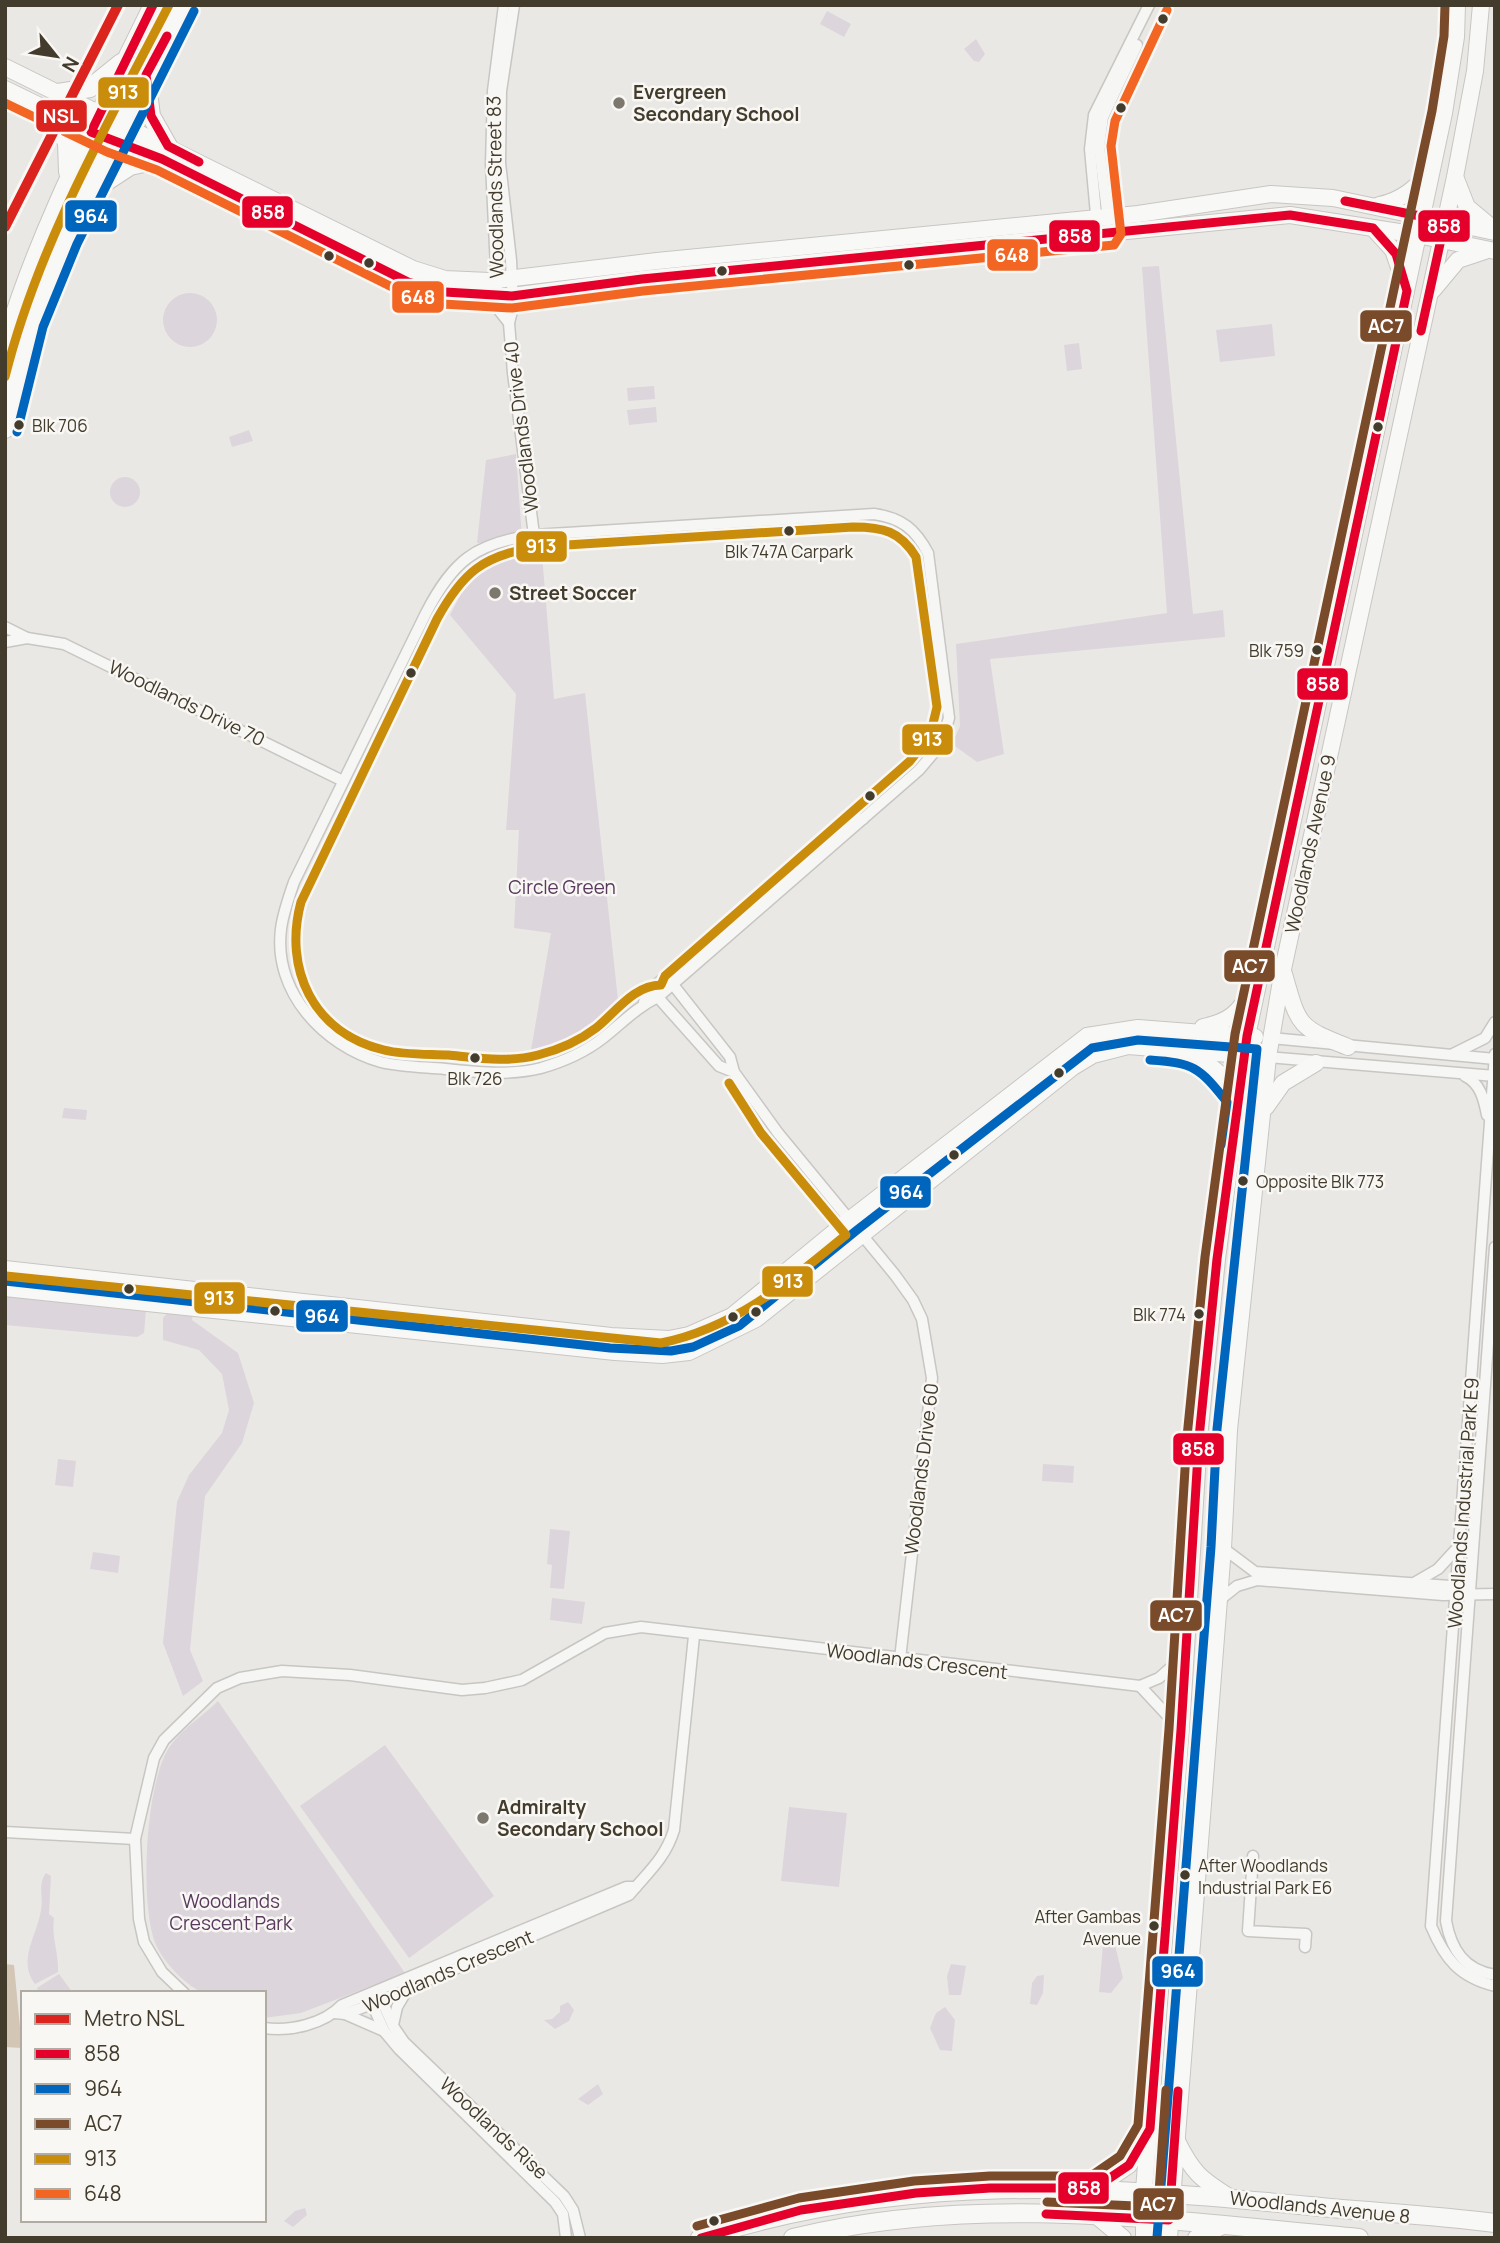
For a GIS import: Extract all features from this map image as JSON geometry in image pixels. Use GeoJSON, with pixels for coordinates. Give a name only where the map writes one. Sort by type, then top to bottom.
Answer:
{"type":"FeatureCollection","features":[{"type":"Feature","properties":{"kind":"main road"},"geometry":{"type":"LineString","coordinates":[[5,345],[19,299],[65,186],[153,5]]}},
{"type":"Feature","properties":{"kind":"main road"},"geometry":{"type":"LineString","coordinates":[[5,429],[31,323],[112,141],[183,5]]}},
{"type":"Feature","properties":{"kind":"main road","name":"Woodlands Avenue 9"},"geometry":{"type":"LineString","coordinates":[[1144,2229],[1144,2190],[1181,1730],[1199,1438],[1217,1259],[1247,1036],[1435,156],[1454,49],[1457,5]]}},
{"type":"Feature","properties":{"kind":"main road","name":"Woodlands Avenue 9"},"geometry":{"type":"LineString","coordinates":[[1169,2229],[1174,2136],[1223,1548],[1229,1430],[1268,1058],[1283,969],[1455,177],[1475,71],[1480,5]]}},
{"type":"Feature","properties":{"kind":"main road"},"geometry":{"type":"LineString","coordinates":[[58,93],[90,88],[116,69],[130,53]]}},
{"type":"Feature","properties":{"kind":"main road"},"geometry":{"type":"LineString","coordinates":[[5,67],[121,124],[165,152],[408,282],[445,292],[505,296],[642,279],[1290,215],[1418,234],[1493,251]]}},
{"type":"Feature","properties":{"kind":"main road"},"geometry":{"type":"LineString","coordinates":[[146,75],[151,116],[165,152]]}},
{"type":"Feature","properties":{"kind":"main road"},"geometry":{"type":"LineString","coordinates":[[5,89],[112,141],[165,152],[413,269],[458,281],[504,279],[1102,217],[1270,194],[1310,195],[1495,230]]}},
{"type":"Feature","properties":{"kind":"main road"},"geometry":{"type":"LineString","coordinates":[[54,114],[63,131],[69,156],[65,186]]}},
{"type":"Feature","properties":{"kind":"main road"},"geometry":{"type":"LineString","coordinates":[[86,196],[111,176],[165,152]]}},
{"type":"Feature","properties":{"kind":"main road"},"geometry":{"type":"LineString","coordinates":[[1374,206],[1397,200],[1412,190],[1426,176],[1435,156]]}},
{"type":"Feature","properties":{"kind":"main road"},"geometry":{"type":"LineString","coordinates":[[1455,177],[1467,207],[1495,230]]}},
{"type":"Feature","properties":{"kind":"main road"},"geometry":{"type":"LineString","coordinates":[[1373,228],[1393,250],[1407,291]]}},
{"type":"Feature","properties":{"kind":"main road"},"geometry":{"type":"LineString","coordinates":[[1427,304],[1437,284],[1458,260],[1471,253],[1493,251]]}},
{"type":"Feature","properties":{"kind":"main road"},"geometry":{"type":"LineString","coordinates":[[1190,1030],[1225,1022],[1237,1014],[1260,968]]}},
{"type":"Feature","properties":{"kind":"main road"},"geometry":{"type":"LineString","coordinates":[[1283,969],[1296,1016],[1302,1026],[1348,1047]]}},
{"type":"Feature","properties":{"kind":"main road"},"geometry":{"type":"LineString","coordinates":[[5,1269],[611,1336],[669,1339],[689,1335],[732,1316],[849,1220],[1087,1037],[1138,1028],[1271,1038]]}},
{"type":"Feature","properties":{"kind":"main road"},"geometry":{"type":"LineString","coordinates":[[5,1288],[662,1355],[689,1352],[736,1331],[863,1236],[992,1130],[1093,1055],[1128,1046],[1268,1058]]}},
{"type":"Feature","properties":{"kind":"main road"},"geometry":{"type":"LineString","coordinates":[[1192,1051],[1221,1074],[1240,1098]]}},
{"type":"Feature","properties":{"kind":"main road"},"geometry":{"type":"LineString","coordinates":[[1262,1112],[1283,1083],[1315,1063]]}},
{"type":"Feature","properties":{"kind":"main road"},"geometry":{"type":"LineString","coordinates":[[1095,2188],[1129,2165],[1150,2129]]}},
{"type":"Feature","properties":{"kind":"main road"},"geometry":{"type":"LineString","coordinates":[[1174,2136],[1200,2180],[1231,2198]]}},
{"type":"Feature","properties":{"kind":"main road","name":"Woodlands Avenue 8"},"geometry":{"type":"LineString","coordinates":[[700,2238],[800,2210],[916,2193],[1004,2188],[1144,2190],[1495,2223]]}},
{"type":"Feature","properties":{"kind":"main road","name":"Woodlands Avenue 8"},"geometry":{"type":"LineString","coordinates":[[793,2238],[938,2215],[1017,2212],[1098,2217],[1144,2229],[1223,2226],[1359,2238]]}},
{"type":"Feature","properties":{"kind":"main road"},"geometry":{"type":"LineString","coordinates":[[1098,2217],[1123,2238]]}},
{"type":"Feature","properties":{"kind":"main road"},"geometry":{"type":"LineString","coordinates":[[1196,2238],[1223,2226]]}},
{"type":"Feature","properties":{"kind":"street","name":"Woodlands Street 83"},"geometry":{"type":"LineString","coordinates":[[504,5],[492,103],[491,172],[504,279]]}},
{"type":"Feature","properties":{"kind":"street","name":"Woodlands Street 83"},"geometry":{"type":"LineString","coordinates":[[509,323],[499,309],[505,296],[501,92],[514,5]]}},
{"type":"Feature","properties":{"kind":"street"},"geometry":{"type":"LineString","coordinates":[[1102,217],[1090,149],[1094,115],[1149,5]]}},
{"type":"Feature","properties":{"kind":"street"},"geometry":{"type":"LineString","coordinates":[[1103,234],[1099,146],[1103,117],[1156,5]]}},
{"type":"Feature","properties":{"kind":"street","name":"Woodlands Drive 40"},"geometry":{"type":"LineString","coordinates":[[509,323],[534,535]]}},
{"type":"Feature","properties":{"kind":"street"},"geometry":{"type":"LineString","coordinates":[[853,515],[892,516],[906,524],[918,536],[928,553],[949,707],[947,732],[941,744],[919,770],[863,819],[602,1039],[579,1053],[542,1068],[508,1073],[381,1062],[339,1045],[303,1012],[283,963],[281,929],[294,882],[343,781],[426,612],[452,569],[483,549],[534,535],[853,515]]}},
{"type":"Feature","properties":{"kind":"street","name":"Woodlands Drive 70"},"geometry":{"type":"LineString","coordinates":[[5,627],[27,638]]}},
{"type":"Feature","properties":{"kind":"street","name":"Woodlands Drive 70"},"geometry":{"type":"LineString","coordinates":[[5,642],[27,638],[52,640],[102,661],[343,781]]}},
{"type":"Feature","properties":{"kind":"street"},"geometry":{"type":"LineString","coordinates":[[670,981],[730,1058],[734,1072]]}},
{"type":"Feature","properties":{"kind":"street"},"geometry":{"type":"LineString","coordinates":[[655,993],[719,1066],[734,1072]]}},
{"type":"Feature","properties":{"kind":"street"},"geometry":{"type":"LineString","coordinates":[[1447,1056],[1485,1038],[1495,1022]]}},
{"type":"Feature","properties":{"kind":"street"},"geometry":{"type":"LineString","coordinates":[[1271,1038],[1447,1056],[1495,1057]]}},
{"type":"Feature","properties":{"kind":"street","name":"Woodlands Industrial Park E9"},"geometry":{"type":"LineString","coordinates":[[1446,1947],[1431,1926],[1495,1057]]}},
{"type":"Feature","properties":{"kind":"street"},"geometry":{"type":"LineString","coordinates":[[1268,1058],[1494,1076]]}},
{"type":"Feature","properties":{"kind":"street","name":"Woodlands Drive 60"},"geometry":{"type":"LineString","coordinates":[[734,1072],[778,1133],[913,1300],[922,1320],[930,1352],[932,1378],[900,1659]]}},
{"type":"Feature","properties":{"kind":"street"},"geometry":{"type":"LineString","coordinates":[[1457,1073],[1473,1080],[1483,1097],[1490,1135]]}},
{"type":"Feature","properties":{"kind":"street","name":"Woodlands Industrial Park E9"},"geometry":{"type":"LineString","coordinates":[[1446,1947],[1447,1893],[1495,1247]]}},
{"type":"Feature","properties":{"kind":"street"},"geometry":{"type":"LineString","coordinates":[[1414,1583],[1438,1569],[1461,1544]]}},
{"type":"Feature","properties":{"kind":"street"},"geometry":{"type":"LineString","coordinates":[[1223,1548],[1255,1572],[1414,1583],[1457,1591]]}},
{"type":"Feature","properties":{"kind":"street"},"geometry":{"type":"LineString","coordinates":[[1217,1602],[1237,1586],[1257,1580],[1495,1594]]}},
{"type":"Feature","properties":{"kind":"street","name":"Woodlands Crescent"},"geometry":{"type":"LineString","coordinates":[[182,1991],[162,1972],[144,1942],[139,1919],[135,1839],[155,1758],[164,1740],[217,1688],[240,1678],[282,1671],[350,1675],[462,1690],[522,1680],[605,1633],[641,1627],[694,1636],[1140,1686]]}},
{"type":"Feature","properties":{"kind":"street","name":"Woodlands Crescent"},"geometry":{"type":"LineString","coordinates":[[375,1997],[407,1990],[629,1895],[662,1859],[674,1830],[694,1636]]}},
{"type":"Feature","properties":{"kind":"street"},"geometry":{"type":"LineString","coordinates":[[1181,1730],[1140,1686],[1159,1678],[1186,1654]]}},
{"type":"Feature","properties":{"kind":"street"},"geometry":{"type":"LineString","coordinates":[[5,1832],[135,1839]]}},
{"type":"Feature","properties":{"kind":"street"},"geometry":{"type":"LineString","coordinates":[[1253,1856],[1248,1931],[1306,1934],[1305,1947]]}},
{"type":"Feature","properties":{"kind":"street","name":"Woodlands Crescent"},"geometry":{"type":"LineString","coordinates":[[266,2028],[290,2029],[340,2014],[534,1923],[625,1887],[636,1887]]}},
{"type":"Feature","properties":{"kind":"street"},"geometry":{"type":"LineString","coordinates":[[1446,1947],[1462,1960],[1485,1973],[1495,1975]]}},
{"type":"Feature","properties":{"kind":"street"},"geometry":{"type":"LineString","coordinates":[[1446,1947],[1459,1971],[1475,1981],[1495,1986]]}},
{"type":"Feature","properties":{"kind":"street"},"geometry":{"type":"LineString","coordinates":[[388,2029],[407,1990]]}},
{"type":"Feature","properties":{"kind":"street","name":"Woodlands Rise"},"geometry":{"type":"LineString","coordinates":[[375,1997],[388,2029],[413,2064],[555,2202],[563,2214],[566,2238]]}},
{"type":"Feature","properties":{"kind":"street","name":"Woodlands Rise"},"geometry":{"type":"LineString","coordinates":[[340,2014],[388,2029],[419,2057],[564,2196],[573,2210],[580,2238]]}},
{"type":"Feature","properties":{"kind":"green space"},"geometry":{"type":"Polygon","coordinates":[[[827,11],[851,24],[844,37],[820,24],[827,11]]]}},
{"type":"Feature","properties":{"kind":"green space"},"geometry":{"type":"Polygon","coordinates":[[[976,39],[985,54],[979,62],[974,61],[964,49],[976,39]]]}},
{"type":"Feature","properties":{"kind":"green space"},"geometry":{"type":"Polygon","coordinates":[[[1159,266],[1193,614],[1223,610],[1225,637],[990,659],[1004,754],[977,762],[952,744],[960,726],[956,644],[1167,613],[1142,267],[1159,266]]]}},
{"type":"Feature","properties":{"kind":"green space"},"geometry":{"type":"Polygon","coordinates":[[[195,293],[205,297],[213,305],[217,320],[213,335],[205,343],[185,347],[175,343],[167,335],[163,315],[167,305],[175,297],[195,293]]]}},
{"type":"Feature","properties":{"kind":"green space"},"geometry":{"type":"Polygon","coordinates":[[[1272,324],[1275,356],[1220,362],[1216,330],[1272,324]]]}},
{"type":"Feature","properties":{"kind":"green space"},"geometry":{"type":"Polygon","coordinates":[[[1079,343],[1082,369],[1067,371],[1064,345],[1079,343]]]}},
{"type":"Feature","properties":{"kind":"green space"},"geometry":{"type":"Polygon","coordinates":[[[654,386],[655,399],[628,401],[627,388],[654,386]]]}},
{"type":"Feature","properties":{"kind":"green space"},"geometry":{"type":"Polygon","coordinates":[[[656,407],[657,422],[629,425],[627,410],[656,407]]]}},
{"type":"Feature","properties":{"kind":"green space"},"geometry":{"type":"Polygon","coordinates":[[[249,430],[253,441],[232,447],[229,437],[249,430]]]}},
{"type":"Feature","properties":{"kind":"green space"},"geometry":{"type":"Polygon","coordinates":[[[516,454],[522,539],[477,543],[486,460],[516,454]]]}},
{"type":"Feature","properties":{"kind":"green space"},"geometry":{"type":"Polygon","coordinates":[[[125,477],[131,478],[139,486],[139,498],[131,506],[125,507],[119,506],[111,498],[110,492],[111,486],[119,478],[125,477]]]}},
{"type":"Feature","properties":{"kind":"green space","name":"Circle Green"},"geometry":{"type":"Polygon","coordinates":[[[507,555],[542,555],[554,699],[585,693],[618,1000],[568,1045],[530,1056],[551,933],[514,928],[519,830],[506,830],[516,694],[450,615],[469,578],[507,555]]]}},
{"type":"Feature","properties":{"kind":"green space"},"geometry":{"type":"Polygon","coordinates":[[[64,1108],[87,1110],[86,1120],[62,1118],[64,1108]]]}},
{"type":"Feature","properties":{"kind":"green space"},"geometry":{"type":"Polygon","coordinates":[[[5,1296],[146,1310],[144,1333],[137,1337],[5,1325],[5,1296]]]}},
{"type":"Feature","properties":{"kind":"green space"},"geometry":{"type":"Polygon","coordinates":[[[171,1309],[193,1311],[192,1320],[238,1353],[254,1403],[242,1443],[205,1496],[190,1650],[203,1681],[183,1696],[163,1643],[177,1502],[189,1475],[222,1433],[229,1410],[222,1374],[199,1350],[163,1340],[163,1318],[171,1309]]]}},
{"type":"Feature","properties":{"kind":"green space"},"geometry":{"type":"Polygon","coordinates":[[[58,1459],[76,1461],[73,1487],[55,1485],[58,1459]]]}},
{"type":"Feature","properties":{"kind":"green space"},"geometry":{"type":"Polygon","coordinates":[[[1043,1464],[1074,1466],[1073,1483],[1042,1481],[1043,1464]]]}},
{"type":"Feature","properties":{"kind":"green space"},"geometry":{"type":"Polygon","coordinates":[[[550,1529],[570,1531],[564,1589],[550,1588],[552,1565],[547,1564],[550,1529]]]}},
{"type":"Feature","properties":{"kind":"green space"},"geometry":{"type":"Polygon","coordinates":[[[93,1552],[120,1556],[118,1573],[90,1569],[93,1552]]]}},
{"type":"Feature","properties":{"kind":"green space"},"geometry":{"type":"Polygon","coordinates":[[[552,1598],[585,1602],[582,1624],[550,1620],[552,1598]]]}},
{"type":"Feature","properties":{"kind":"green space","name":"Woodlands Crescent Park"},"geometry":{"type":"Polygon","coordinates":[[[218,1701],[405,1973],[301,2013],[266,2018],[266,1991],[200,1991],[176,1973],[156,1945],[151,1926],[146,1873],[150,1813],[155,1785],[162,1762],[181,1733],[218,1701]]]}},
{"type":"Feature","properties":{"kind":"green space"},"geometry":{"type":"Polygon","coordinates":[[[385,1745],[494,1896],[409,1958],[300,1806],[385,1745]]]}},
{"type":"Feature","properties":{"kind":"green space"},"geometry":{"type":"Polygon","coordinates":[[[789,1807],[847,1813],[839,1887],[781,1881],[789,1807]]]}},
{"type":"Feature","properties":{"kind":"green space"},"geometry":{"type":"Polygon","coordinates":[[[46,1873],[51,1876],[49,1914],[54,1918],[58,1972],[35,1984],[30,1975],[28,1957],[39,1920],[42,1905],[41,1886],[46,1873]]]}},
{"type":"Feature","properties":{"kind":"green space"},"geometry":{"type":"Polygon","coordinates":[[[1103,1944],[1115,1945],[1123,1978],[1111,1993],[1099,1992],[1103,1944]]]}},
{"type":"Feature","properties":{"kind":"green space"},"geometry":{"type":"Polygon","coordinates":[[[951,1964],[966,1966],[961,1995],[949,1995],[947,1976],[951,1964]]]}},
{"type":"Feature","properties":{"kind":"green space"},"geometry":{"type":"Polygon","coordinates":[[[59,1974],[72,1991],[38,1991],[37,1988],[59,1974]]]}},
{"type":"Feature","properties":{"kind":"green space"},"geometry":{"type":"Polygon","coordinates":[[[1044,1975],[1043,1993],[1037,2005],[1030,2004],[1032,1983],[1037,1976],[1044,1975]]]}},
{"type":"Feature","properties":{"kind":"green space"},"geometry":{"type":"Polygon","coordinates":[[[568,2002],[574,2010],[569,2021],[555,2029],[544,2020],[552,2019],[560,2012],[560,2006],[568,2002]]]}},
{"type":"Feature","properties":{"kind":"green space"},"geometry":{"type":"Polygon","coordinates":[[[945,2007],[955,2020],[952,2051],[940,2050],[930,2028],[936,2013],[945,2007]]]}},
{"type":"Feature","properties":{"kind":"green space"},"geometry":{"type":"Polygon","coordinates":[[[598,2084],[603,2094],[588,2105],[578,2099],[598,2084]]]}},
{"type":"Feature","properties":{"kind":"green space"},"geometry":{"type":"Polygon","coordinates":[[[305,2208],[307,2215],[293,2227],[284,2221],[295,2211],[305,2208]]]}},
{"type":"Feature","properties":{"kind":"shaded area"},"geometry":{"type":"Polygon","coordinates":[[[5,1964],[14,1965],[21,2048],[5,2047],[5,1964]]]}},
{"type":"Feature","properties":{"kind":"metro line","name":"NSL"},"geometry":{"type":"LineString","coordinates":[[5,227],[118,5]]}},
{"type":"Feature","properties":{"kind":"transit line","name":"858"},"geometry":{"type":"LineString","coordinates":[[153,5],[91,132],[162,159],[408,282],[445,292],[512,296],[642,279],[1290,215],[1373,228],[1396,254],[1407,291],[1247,1036],[1217,1259],[1199,1438],[1181,1730],[1150,2129],[1129,2165],[1095,2188],[990,2188],[916,2193],[801,2210],[701,2238]]}},
{"type":"Feature","properties":{"kind":"transit line","name":"913"},"geometry":{"type":"LineString","coordinates":[[5,377],[19,328],[55,233],[169,5]]}},
{"type":"Feature","properties":{"kind":"transit line","name":"AC7"},"geometry":{"type":"LineString","coordinates":[[697,2226],[799,2198],[914,2181],[990,2176],[1091,2176],[1120,2156],[1138,2125],[1169,1729],[1187,1437],[1205,1257],[1235,1034],[1432,111],[1444,36],[1445,5]]}},
{"type":"Feature","properties":{"kind":"transit line","name":"648"},"geometry":{"type":"LineString","coordinates":[[5,103],[107,152],[157,170],[404,293],[443,304],[512,308],[643,291],[1114,245],[1121,234],[1111,146],[1115,121],[1167,10]]}},
{"type":"Feature","properties":{"kind":"transit line","name":"964"},"geometry":{"type":"LineString","coordinates":[[17,432],[43,327],[77,244],[194,11]]}},
{"type":"Feature","properties":{"kind":"transit line","name":"858"},"geometry":{"type":"LineString","coordinates":[[167,36],[146,75],[151,116],[168,146],[199,162]]}},
{"type":"Feature","properties":{"kind":"transit line","name":"858"},"geometry":{"type":"LineString","coordinates":[[1345,201],[1445,221],[1421,331]]}},
{"type":"Feature","properties":{"kind":"transit line","name":"913"},"geometry":{"type":"LineString","coordinates":[[853,527],[890,532],[904,541],[916,557],[937,707],[930,736],[910,761],[665,976],[661,985],[651,986],[634,995],[596,1028],[568,1044],[538,1055],[516,1059],[399,1053],[359,1042],[339,1029],[322,1013],[309,995],[296,951],[296,927],[301,902],[437,619],[466,578],[488,561],[501,555],[535,547],[853,527]]}},
{"type":"Feature","properties":{"kind":"transit line","name":"964"},"geometry":{"type":"LineString","coordinates":[[5,1281],[610,1348],[671,1351],[693,1347],[739,1326],[857,1230],[1092,1048],[1138,1040],[1257,1049],[1217,1429],[1211,1547],[1157,2237]]}},
{"type":"Feature","properties":{"kind":"transit line","name":"964"},"geometry":{"type":"LineString","coordinates":[[1150,1060],[1186,1065],[1202,1074],[1217,1090],[1227,1102],[1221,1145]]}},
{"type":"Feature","properties":{"kind":"transit line","name":"913"},"geometry":{"type":"LineString","coordinates":[[6,1276],[661,1343],[688,1336],[760,1301],[846,1235],[761,1133],[729,1083]]}},
{"type":"Feature","properties":{"kind":"transit line","name":"AC7"},"geometry":{"type":"LineString","coordinates":[[1047,2202],[1158,2207],[1166,2090]]}},
{"type":"Feature","properties":{"kind":"transit line","name":"858"},"geometry":{"type":"LineString","coordinates":[[1046,2214],[1169,2220],[1178,2091]]}},
{"type":"Feature","properties":{"kind":"place","name":"Evergreen Secondary School"},"geometry":{"type":"Point","coordinates":[619,103]}},
{"type":"Feature","properties":{"kind":"place","name":"Blk 706"},"geometry":{"type":"Point","coordinates":[19,425]}},
{"type":"Feature","properties":{"kind":"place","name":"Blk 747A Carpark"},"geometry":{"type":"Point","coordinates":[789,531]}},
{"type":"Feature","properties":{"kind":"place","name":"Street Soccer"},"geometry":{"type":"Point","coordinates":[495,593]}},
{"type":"Feature","properties":{"kind":"place","name":"Blk 759"},"geometry":{"type":"Point","coordinates":[1317,650]}},
{"type":"Feature","properties":{"kind":"place","name":"Blk 726"},"geometry":{"type":"Point","coordinates":[475,1058]}},
{"type":"Feature","properties":{"kind":"place","name":"Opposite Blk 773"},"geometry":{"type":"Point","coordinates":[1243,1181]}},
{"type":"Feature","properties":{"kind":"place","name":"Blk 774"},"geometry":{"type":"Point","coordinates":[1199,1314]}},
{"type":"Feature","properties":{"kind":"place","name":"Admiralty Secondary School"},"geometry":{"type":"Point","coordinates":[483,1818]}},
{"type":"Feature","properties":{"kind":"place","name":"After Woodlands Industrial Park E6"},"geometry":{"type":"Point","coordinates":[1185,1875]}},
{"type":"Feature","properties":{"kind":"place","name":"After Gambas Avenue"},"geometry":{"type":"Point","coordinates":[1154,1926]}}]}
